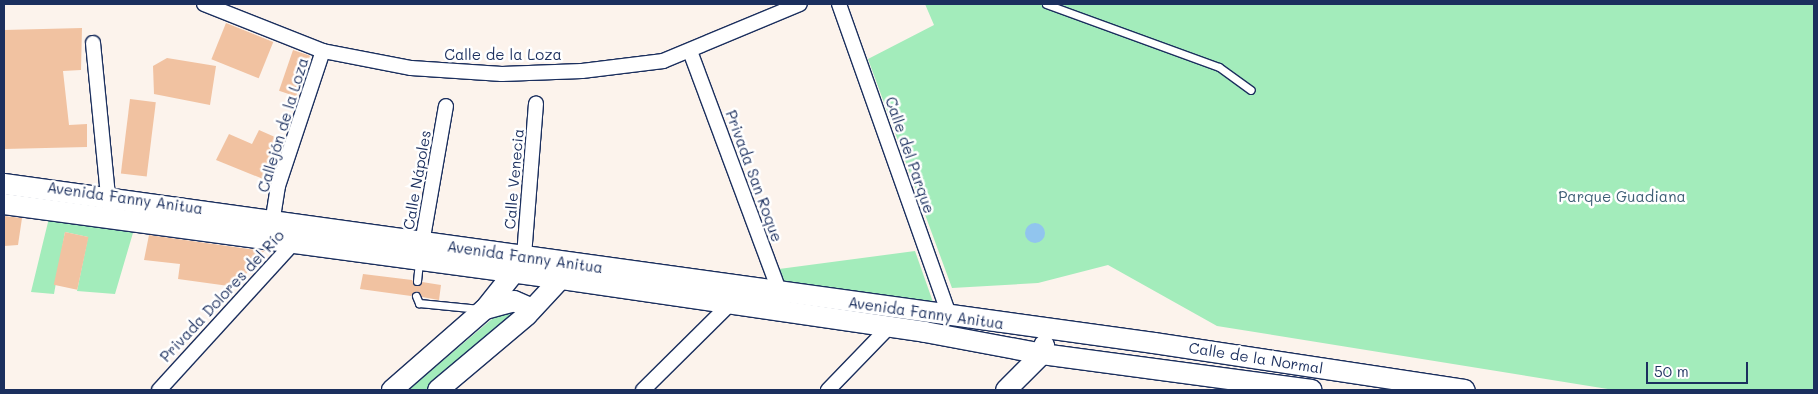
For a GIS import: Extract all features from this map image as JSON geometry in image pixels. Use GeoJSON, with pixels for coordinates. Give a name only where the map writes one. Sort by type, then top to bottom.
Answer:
{"type":"FeatureCollection","features":[{"type":"Feature","properties":{"kind":"main road","name":"Avenida Fanny Anitua"},"geometry":{"type":"LineString","coordinates":[[4,184],[108,196],[271,228],[295,241],[421,251]]}},
{"type":"Feature","properties":{"kind":"main road","name":"Avenida Fanny Anitua"},"geometry":{"type":"LineString","coordinates":[[4,204],[110,216],[271,228],[310,225],[421,251],[522,268],[780,294],[1047,329]]}},
{"type":"Feature","properties":{"kind":"main road"},"geometry":{"type":"LineString","coordinates":[[392,390],[485,309],[522,268]]}},
{"type":"Feature","properties":{"kind":"main road"},"geometry":{"type":"LineString","coordinates":[[522,268],[527,311]]}},
{"type":"Feature","properties":{"kind":"main road","name":"Avenida Fanny Anitua"},"geometry":{"type":"LineString","coordinates":[[567,272],[730,304],[925,332],[1042,354]]}},
{"type":"Feature","properties":{"kind":"main road"},"geometry":{"type":"LineString","coordinates":[[438,390],[527,311],[567,272]]}},
{"type":"Feature","properties":{"kind":"main road"},"geometry":{"type":"LineString","coordinates":[[485,309],[514,301],[527,311]]}},
{"type":"Feature","properties":{"kind":"main road"},"geometry":{"type":"LineString","coordinates":[[925,332],[940,328],[950,317]]}},
{"type":"Feature","properties":{"kind":"main road"},"geometry":{"type":"LineString","coordinates":[[1006,390],[1042,354],[1047,329]]}},
{"type":"Feature","properties":{"kind":"main road","name":"Calle de la Normal"},"geometry":{"type":"LineString","coordinates":[[1047,329],[1464,390]]}},
{"type":"Feature","properties":{"kind":"main road","name":"Calle de la Normal"},"geometry":{"type":"LineString","coordinates":[[1042,354],[1289,389],[1312,390]]}},
{"type":"Feature","properties":{"kind":"street","name":"Calle de la Loza"},"geometry":{"type":"LineString","coordinates":[[204,4],[323,51],[411,68],[502,74],[637,66],[690,51],[800,4]]}},
{"type":"Feature","properties":{"kind":"street","name":"Calle del Parque"},"geometry":{"type":"LineString","coordinates":[[839,4],[950,317]]}},
{"type":"Feature","properties":{"kind":"street"},"geometry":{"type":"LineString","coordinates":[[92,43],[110,216]]}},
{"type":"Feature","properties":{"kind":"street","name":"Callejón de la Loza"},"geometry":{"type":"LineString","coordinates":[[271,228],[278,186],[323,51]]}},
{"type":"Feature","properties":{"kind":"street","name":"Privada San Roque"},"geometry":{"type":"LineString","coordinates":[[690,51],[787,312]]}},
{"type":"Feature","properties":{"kind":"street","name":"Calle Venecia"},"geometry":{"type":"LineString","coordinates":[[522,268],[536,103]]}},
{"type":"Feature","properties":{"kind":"street","name":"Calle Nápoles"},"geometry":{"type":"LineString","coordinates":[[421,251],[446,106]]}},
{"type":"Feature","properties":{"kind":"street","name":"Privada Dolores del Río"},"geometry":{"type":"LineString","coordinates":[[159,390],[310,225]]}},
{"type":"Feature","properties":{"kind":"street"},"geometry":{"type":"LineString","coordinates":[[643,390],[730,304]]}},
{"type":"Feature","properties":{"kind":"street"},"geometry":{"type":"LineString","coordinates":[[828,390],[888,328]]}},
{"type":"Feature","properties":{"kind":"street"},"geometry":{"type":"LineString","coordinates":[[1289,389],[1292,364]]}},
{"type":"Feature","properties":{"kind":"lane"},"geometry":{"type":"LineString","coordinates":[[1046,4],[1067,15],[1219,67],[1251,90]]}},
{"type":"Feature","properties":{"kind":"lane"},"geometry":{"type":"LineString","coordinates":[[417,281],[421,251]]}},
{"type":"Feature","properties":{"kind":"lane"},"geometry":{"type":"LineString","coordinates":[[416,296],[418,303],[485,309]]}},
{"type":"Feature","properties":{"kind":"green space","name":"Parque Guadiana"},"geometry":{"type":"Polygon","coordinates":[[[925,4],[1814,4],[1814,390],[1614,390],[1217,326],[1108,265],[1038,283],[952,288],[868,59],[934,25],[925,4]]]}},
{"type":"Feature","properties":{"kind":"green space"},"geometry":{"type":"Polygon","coordinates":[[[49,218],[135,226],[115,294],[77,291],[88,237],[65,232],[54,294],[31,292],[49,218]]]}},
{"type":"Feature","properties":{"kind":"green space"},"geometry":{"type":"Polygon","coordinates":[[[915,251],[933,302],[786,289],[779,269],[915,251]]]}},
{"type":"Feature","properties":{"kind":"green space"},"geometry":{"type":"Polygon","coordinates":[[[511,309],[515,314],[432,390],[408,390],[492,319],[511,309]]]}},
{"type":"Feature","properties":{"kind":"water"},"geometry":{"type":"Polygon","coordinates":[[[1031,223],[1039,223],[1045,229],[1045,237],[1039,243],[1031,243],[1025,237],[1025,229],[1031,223]]]}},
{"type":"Feature","properties":{"kind":"building"},"geometry":{"type":"Polygon","coordinates":[[[226,23],[273,42],[259,78],[211,59],[226,23]]]}},
{"type":"Feature","properties":{"kind":"building"},"geometry":{"type":"Polygon","coordinates":[[[82,28],[81,70],[63,71],[69,125],[87,124],[87,147],[4,149],[4,30],[82,28]]]}},
{"type":"Feature","properties":{"kind":"building"},"geometry":{"type":"Polygon","coordinates":[[[293,50],[310,56],[296,97],[279,91],[293,50]]]}},
{"type":"Feature","properties":{"kind":"building"},"geometry":{"type":"Polygon","coordinates":[[[167,58],[216,66],[210,105],[154,94],[153,66],[167,58]]]}},
{"type":"Feature","properties":{"kind":"building"},"geometry":{"type":"Polygon","coordinates":[[[130,99],[156,102],[147,177],[121,173],[130,99]]]}},
{"type":"Feature","properties":{"kind":"building"},"geometry":{"type":"Polygon","coordinates":[[[259,130],[284,141],[268,181],[216,160],[229,134],[252,144],[259,130]]]}},
{"type":"Feature","properties":{"kind":"building"},"geometry":{"type":"Polygon","coordinates":[[[4,216],[22,218],[18,245],[4,246],[4,216]]]}},
{"type":"Feature","properties":{"kind":"building"},"geometry":{"type":"Polygon","coordinates":[[[65,232],[88,237],[77,290],[54,285],[65,232]]]}},
{"type":"Feature","properties":{"kind":"building"},"geometry":{"type":"Polygon","coordinates":[[[149,235],[264,251],[236,287],[178,279],[180,264],[144,260],[149,235]]]}},
{"type":"Feature","properties":{"kind":"building"},"geometry":{"type":"Polygon","coordinates":[[[363,274],[412,280],[416,286],[422,282],[441,285],[439,300],[422,297],[417,291],[411,296],[360,289],[363,274]]]}}]}
